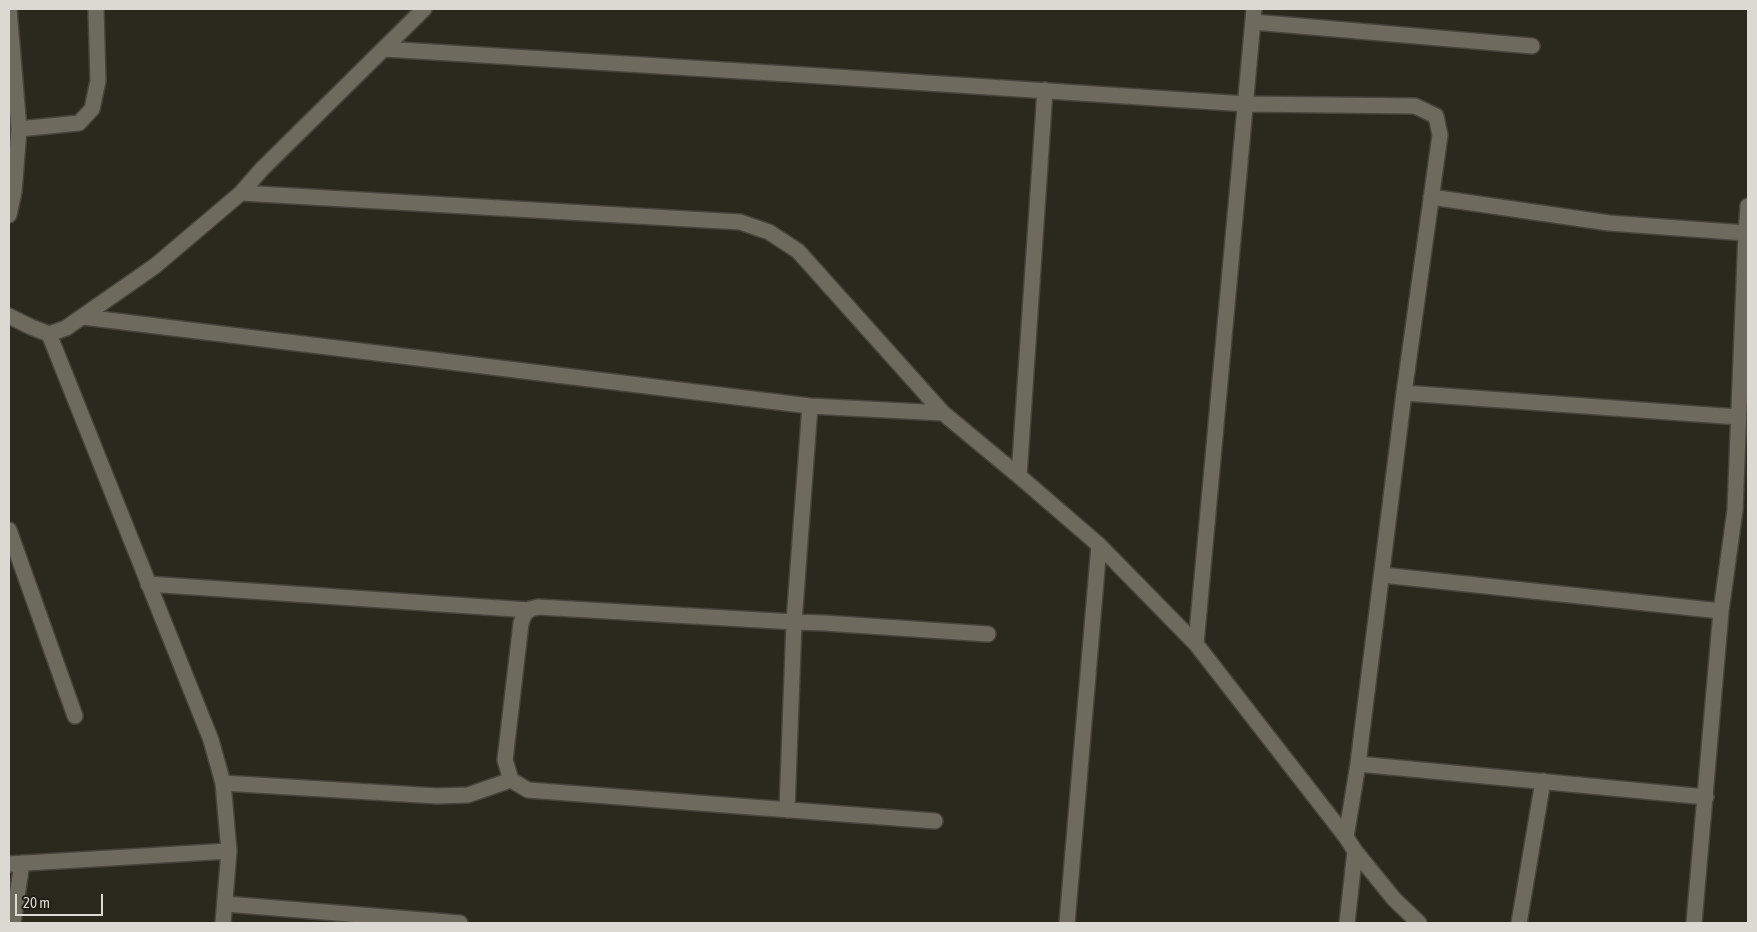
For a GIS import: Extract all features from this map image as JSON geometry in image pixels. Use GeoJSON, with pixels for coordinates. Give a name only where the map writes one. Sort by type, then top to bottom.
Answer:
{"type":"FeatureCollection","features":[{"type":"Feature","properties":{"kind":"street"},"geometry":{"type":"LineString","coordinates":[[9,9],[19,129],[9,215]]}},
{"type":"Feature","properties":{"kind":"street"},"geometry":{"type":"LineString","coordinates":[[19,129],[79,123],[92,108],[98,80],[96,9]]}},
{"type":"Feature","properties":{"kind":"street"},"geometry":{"type":"LineString","coordinates":[[9,316],[49,334],[66,328],[154,266],[241,192],[424,9]]}},
{"type":"Feature","properties":{"kind":"street"},"geometry":{"type":"LineString","coordinates":[[1196,644],[1253,16],[1532,46]]}},
{"type":"Feature","properties":{"kind":"street"},"geometry":{"type":"LineString","coordinates":[[384,49],[1246,104],[1416,106],[1436,116],[1440,135],[1404,393],[1358,764],[1346,837]]}},
{"type":"Feature","properties":{"kind":"street"},"geometry":{"type":"LineString","coordinates":[[1019,476],[1045,90]]}},
{"type":"Feature","properties":{"kind":"street"},"geometry":{"type":"LineString","coordinates":[[241,192],[740,222],[769,232],[798,250],[943,413],[1099,546],[1196,644],[1355,851],[1394,899],[1419,923]]}},
{"type":"Feature","properties":{"kind":"street"},"geometry":{"type":"LineString","coordinates":[[1431,197],[1609,223],[1746,233]]}},
{"type":"Feature","properties":{"kind":"street"},"geometry":{"type":"LineString","coordinates":[[1694,923],[1721,611],[1742,511],[1738,417],[1745,321],[1748,206]]}},
{"type":"Feature","properties":{"kind":"street"},"geometry":{"type":"LineString","coordinates":[[83,316],[810,406],[943,413]]}},
{"type":"Feature","properties":{"kind":"street"},"geometry":{"type":"LineString","coordinates":[[49,334],[211,740],[223,783],[229,851],[223,923]]}},
{"type":"Feature","properties":{"kind":"street"},"geometry":{"type":"LineString","coordinates":[[1404,393],[1738,417]]}},
{"type":"Feature","properties":{"kind":"street"},"geometry":{"type":"LineString","coordinates":[[787,810],[794,622],[810,406]]}},
{"type":"Feature","properties":{"kind":"street"},"geometry":{"type":"LineString","coordinates":[[9,530],[75,716]]}},
{"type":"Feature","properties":{"kind":"street"},"geometry":{"type":"LineString","coordinates":[[1067,923],[1099,546]]}},
{"type":"Feature","properties":{"kind":"street"},"geometry":{"type":"LineString","coordinates":[[1382,575],[1721,611]]}},
{"type":"Feature","properties":{"kind":"street"},"geometry":{"type":"LineString","coordinates":[[148,584],[529,610],[538,607],[988,634]]}},
{"type":"Feature","properties":{"kind":"street"},"geometry":{"type":"LineString","coordinates":[[529,610],[524,615],[521,623],[505,760],[511,780],[528,790],[935,821]]}},
{"type":"Feature","properties":{"kind":"street"},"geometry":{"type":"LineString","coordinates":[[1358,764],[1706,798]]}},
{"type":"Feature","properties":{"kind":"street"},"geometry":{"type":"LineString","coordinates":[[223,783],[437,796],[468,795],[511,780]]}},
{"type":"Feature","properties":{"kind":"street"},"geometry":{"type":"LineString","coordinates":[[1519,923],[1543,781]]}},
{"type":"Feature","properties":{"kind":"street"},"geometry":{"type":"LineString","coordinates":[[13,923],[15,863],[229,851]]}},
{"type":"Feature","properties":{"kind":"street"},"geometry":{"type":"LineString","coordinates":[[1347,923],[1355,851]]}},
{"type":"Feature","properties":{"kind":"street"},"geometry":{"type":"LineString","coordinates":[[226,904],[460,923]]}}]}
